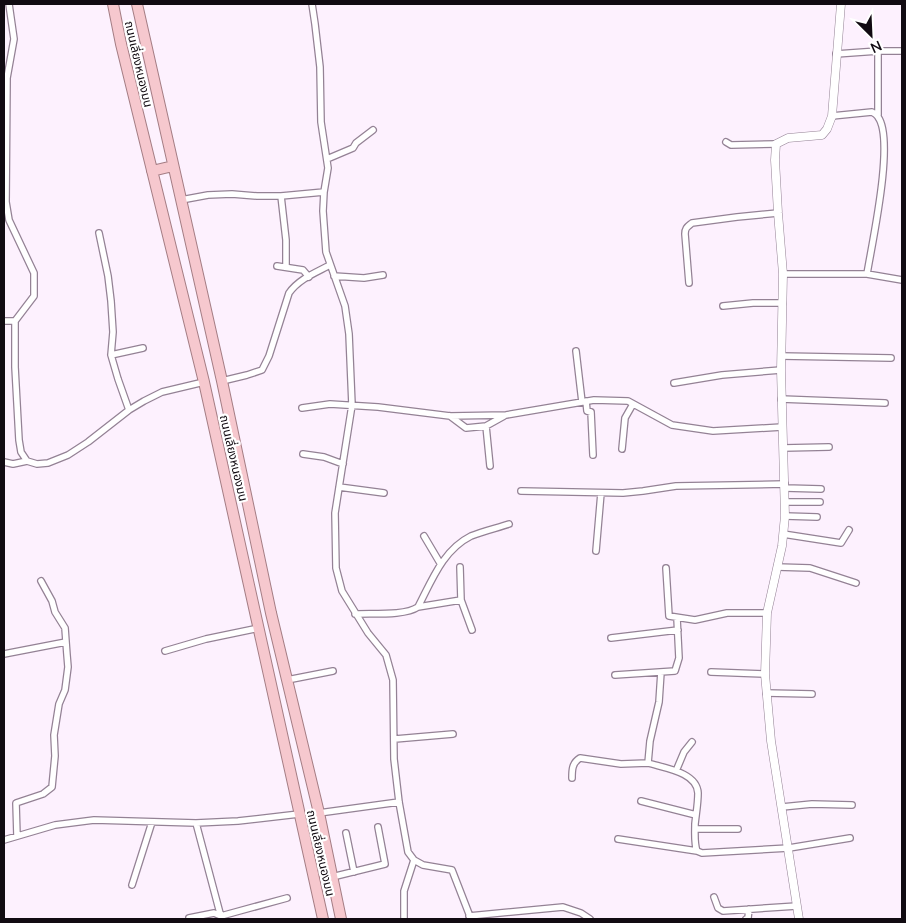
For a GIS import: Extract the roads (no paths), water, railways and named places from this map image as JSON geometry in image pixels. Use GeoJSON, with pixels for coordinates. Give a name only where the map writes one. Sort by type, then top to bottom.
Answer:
{"type":"FeatureCollection","features":[{"type":"Feature","properties":{"kind":"highway","name":"ถนนเลี่ยงหนองมน"},"geometry":{"type":"LineString","coordinates":[[113,4],[121,44],[204,382],[322,919]]}},
{"type":"Feature","properties":{"kind":"highway","name":"ถนนเลี่ยงหนองมน"},"geometry":{"type":"LineString","coordinates":[[137,4],[222,381],[270,613],[319,813],[342,919]]}},
{"type":"Feature","properties":{"kind":"highway"},"geometry":{"type":"LineString","coordinates":[[152,171],[173,166]]}},
{"type":"Feature","properties":{"kind":"street"},"geometry":{"type":"LineString","coordinates":[[8,4],[14,39],[5,78],[6,202],[9,220],[34,273],[34,296],[15,320],[15,367],[19,440],[21,452],[27,461]]}},
{"type":"Feature","properties":{"kind":"street"},"geometry":{"type":"LineString","coordinates":[[312,4],[320,67],[321,122],[328,168],[323,210],[326,252],[345,306],[349,334],[352,405],[335,513],[336,568],[342,591],[355,614],[386,655],[393,680],[394,759],[408,852],[414,860],[423,865],[452,870],[470,918],[563,906],[582,912],[590,919]]}},
{"type":"Feature","properties":{"kind":"street"},"geometry":{"type":"LineString","coordinates":[[726,142],[731,146],[776,144],[788,138],[822,135],[828,128],[832,116],[841,4]]}},
{"type":"Feature","properties":{"kind":"street"},"geometry":{"type":"LineString","coordinates":[[867,274],[885,158],[883,128],[878,116],[878,51]]}},
{"type":"Feature","properties":{"kind":"street"},"geometry":{"type":"LineString","coordinates":[[836,54],[902,51]]}},
{"type":"Feature","properties":{"kind":"street"},"geometry":{"type":"LineString","coordinates":[[832,116],[872,112],[878,116]]}},
{"type":"Feature","properties":{"kind":"street"},"geometry":{"type":"LineString","coordinates":[[327,160],[353,148],[373,130]]}},
{"type":"Feature","properties":{"kind":"street"},"geometry":{"type":"LineString","coordinates":[[776,144],[775,160],[784,303],[781,370],[785,516],[767,613],[765,674],[771,741],[799,919]]}},
{"type":"Feature","properties":{"kind":"street"},"geometry":{"type":"LineString","coordinates":[[181,200],[208,195],[281,196],[324,192]]}},
{"type":"Feature","properties":{"kind":"street"},"geometry":{"type":"LineString","coordinates":[[281,196],[286,240],[286,267]]}},
{"type":"Feature","properties":{"kind":"street"},"geometry":{"type":"LineString","coordinates":[[688,283],[685,234],[687,227],[701,222],[778,213]]}},
{"type":"Feature","properties":{"kind":"street"},"geometry":{"type":"LineString","coordinates":[[99,233],[112,300],[113,332],[111,355],[129,410]]}},
{"type":"Feature","properties":{"kind":"street"},"geometry":{"type":"LineString","coordinates":[[222,381],[262,370],[270,356],[289,292],[294,286],[330,265]]}},
{"type":"Feature","properties":{"kind":"street"},"geometry":{"type":"LineString","coordinates":[[277,266],[303,270],[309,277]]}},
{"type":"Feature","properties":{"kind":"street"},"geometry":{"type":"LineString","coordinates":[[783,274],[867,274],[902,280]]}},
{"type":"Feature","properties":{"kind":"street"},"geometry":{"type":"LineString","coordinates":[[334,276],[364,278],[383,275]]}},
{"type":"Feature","properties":{"kind":"street"},"geometry":{"type":"LineString","coordinates":[[722,306],[784,303]]}},
{"type":"Feature","properties":{"kind":"street"},"geometry":{"type":"LineString","coordinates":[[4,321],[15,320]]}},
{"type":"Feature","properties":{"kind":"street"},"geometry":{"type":"LineString","coordinates":[[111,355],[143,348]]}},
{"type":"Feature","properties":{"kind":"street"},"geometry":{"type":"LineString","coordinates":[[576,351],[584,401],[587,411],[591,412],[593,455]]}},
{"type":"Feature","properties":{"kind":"street"},"geometry":{"type":"LineString","coordinates":[[782,356],[890,358]]}},
{"type":"Feature","properties":{"kind":"street"},"geometry":{"type":"LineString","coordinates":[[674,383],[722,375],[781,370]]}},
{"type":"Feature","properties":{"kind":"street"},"geometry":{"type":"LineString","coordinates":[[4,462],[13,464],[27,461],[37,464],[48,463],[68,455],[144,401],[162,392],[204,382]]}},
{"type":"Feature","properties":{"kind":"street"},"geometry":{"type":"LineString","coordinates":[[782,399],[885,403]]}},
{"type":"Feature","properties":{"kind":"street"},"geometry":{"type":"LineString","coordinates":[[302,408],[330,404],[450,416],[506,415],[584,401],[628,401],[672,425],[713,431],[782,428]]}},
{"type":"Feature","properties":{"kind":"street"},"geometry":{"type":"LineString","coordinates":[[622,449],[625,418],[633,404]]}},
{"type":"Feature","properties":{"kind":"street"},"geometry":{"type":"LineString","coordinates":[[450,416],[466,428],[486,426],[506,415]]}},
{"type":"Feature","properties":{"kind":"street"},"geometry":{"type":"LineString","coordinates":[[486,426],[490,466]]}},
{"type":"Feature","properties":{"kind":"street"},"geometry":{"type":"LineString","coordinates":[[783,448],[828,447]]}},
{"type":"Feature","properties":{"kind":"street"},"geometry":{"type":"LineString","coordinates":[[303,454],[324,457],[343,464]]}},
{"type":"Feature","properties":{"kind":"street"},"geometry":{"type":"LineString","coordinates":[[522,490],[633,492],[676,486],[784,486],[821,489]]}},
{"type":"Feature","properties":{"kind":"street"},"geometry":{"type":"LineString","coordinates":[[339,487],[384,493]]}},
{"type":"Feature","properties":{"kind":"street"},"geometry":{"type":"LineString","coordinates":[[596,551],[602,492]]}},
{"type":"Feature","properties":{"kind":"street"},"geometry":{"type":"LineString","coordinates":[[785,502],[820,502]]}},
{"type":"Feature","properties":{"kind":"street"},"geometry":{"type":"LineString","coordinates":[[785,516],[817,517]]}},
{"type":"Feature","properties":{"kind":"street"},"geometry":{"type":"LineString","coordinates":[[418,607],[440,563],[451,551],[472,536],[509,524]]}},
{"type":"Feature","properties":{"kind":"street"},"geometry":{"type":"LineString","coordinates":[[783,534],[841,543],[849,530]]}},
{"type":"Feature","properties":{"kind":"street"},"geometry":{"type":"LineString","coordinates":[[424,536],[440,563]]}},
{"type":"Feature","properties":{"kind":"street"},"geometry":{"type":"LineString","coordinates":[[460,567],[461,600],[472,630]]}},
{"type":"Feature","properties":{"kind":"street"},"geometry":{"type":"LineString","coordinates":[[777,567],[810,568],[856,583]]}},
{"type":"Feature","properties":{"kind":"street"},"geometry":{"type":"LineString","coordinates":[[666,568],[668,616],[695,620],[727,613],[767,613]]}},
{"type":"Feature","properties":{"kind":"street"},"geometry":{"type":"LineString","coordinates":[[17,836],[16,803],[43,794],[52,787],[55,727],[59,704],[65,690],[68,667],[64,628],[54,612],[52,602],[41,581]]}},
{"type":"Feature","properties":{"kind":"street"},"geometry":{"type":"LineString","coordinates":[[355,614],[392,613],[461,600]]}},
{"type":"Feature","properties":{"kind":"street"},"geometry":{"type":"LineString","coordinates":[[615,675],[675,671],[679,658],[677,618]]}},
{"type":"Feature","properties":{"kind":"street"},"geometry":{"type":"LineString","coordinates":[[165,651],[206,639],[259,628]]}},
{"type":"Feature","properties":{"kind":"street"},"geometry":{"type":"LineString","coordinates":[[611,638],[678,630]]}},
{"type":"Feature","properties":{"kind":"street"},"geometry":{"type":"LineString","coordinates":[[4,654],[66,642]]}},
{"type":"Feature","properties":{"kind":"street"},"geometry":{"type":"LineString","coordinates":[[287,680],[333,671]]}},
{"type":"Feature","properties":{"kind":"street"},"geometry":{"type":"LineString","coordinates":[[648,763],[650,741],[659,702],[661,672]]}},
{"type":"Feature","properties":{"kind":"street"},"geometry":{"type":"LineString","coordinates":[[710,672],[765,674]]}},
{"type":"Feature","properties":{"kind":"street"},"geometry":{"type":"LineString","coordinates":[[766,693],[812,694]]}},
{"type":"Feature","properties":{"kind":"street"},"geometry":{"type":"LineString","coordinates":[[394,739],[453,734]]}},
{"type":"Feature","properties":{"kind":"street"},"geometry":{"type":"LineString","coordinates":[[676,771],[684,752],[692,742]]}},
{"type":"Feature","properties":{"kind":"street"},"geometry":{"type":"LineString","coordinates":[[572,778],[572,768],[575,761],[580,758],[621,764],[648,763],[683,774],[694,781],[698,791],[695,829],[697,851]]}},
{"type":"Feature","properties":{"kind":"street"},"geometry":{"type":"LineString","coordinates":[[641,801],[696,815]]}},
{"type":"Feature","properties":{"kind":"street"},"geometry":{"type":"LineString","coordinates":[[319,813],[399,802]]}},
{"type":"Feature","properties":{"kind":"street"},"geometry":{"type":"LineString","coordinates":[[782,807],[812,804],[852,805]]}},
{"type":"Feature","properties":{"kind":"street"},"geometry":{"type":"LineString","coordinates":[[4,840],[55,825],[94,820],[196,823],[238,821],[299,814]]}},
{"type":"Feature","properties":{"kind":"street"},"geometry":{"type":"LineString","coordinates":[[132,885],[152,822]]}},
{"type":"Feature","properties":{"kind":"street"},"geometry":{"type":"LineString","coordinates":[[196,823],[221,918]]}},
{"type":"Feature","properties":{"kind":"street"},"geometry":{"type":"LineString","coordinates":[[332,877],[385,864],[378,827]]}},
{"type":"Feature","properties":{"kind":"street"},"geometry":{"type":"LineString","coordinates":[[695,829],[738,830]]}},
{"type":"Feature","properties":{"kind":"street"},"geometry":{"type":"LineString","coordinates":[[346,832],[354,872]]}},
{"type":"Feature","properties":{"kind":"street"},"geometry":{"type":"LineString","coordinates":[[618,839],[702,853],[789,848],[850,838]]}},
{"type":"Feature","properties":{"kind":"street"},"geometry":{"type":"LineString","coordinates":[[404,919],[404,891],[414,860]]}},
{"type":"Feature","properties":{"kind":"street"},"geometry":{"type":"LineString","coordinates":[[714,897],[718,908],[723,911],[797,906]]}},
{"type":"Feature","properties":{"kind":"street"},"geometry":{"type":"LineString","coordinates":[[221,918],[287,898]]}},
{"type":"Feature","properties":{"kind":"street"},"geometry":{"type":"LineString","coordinates":[[746,919],[748,918],[749,909]]}},
{"type":"Feature","properties":{"kind":"street"},"geometry":{"type":"LineString","coordinates":[[189,918],[214,913],[221,918]]}}]}
